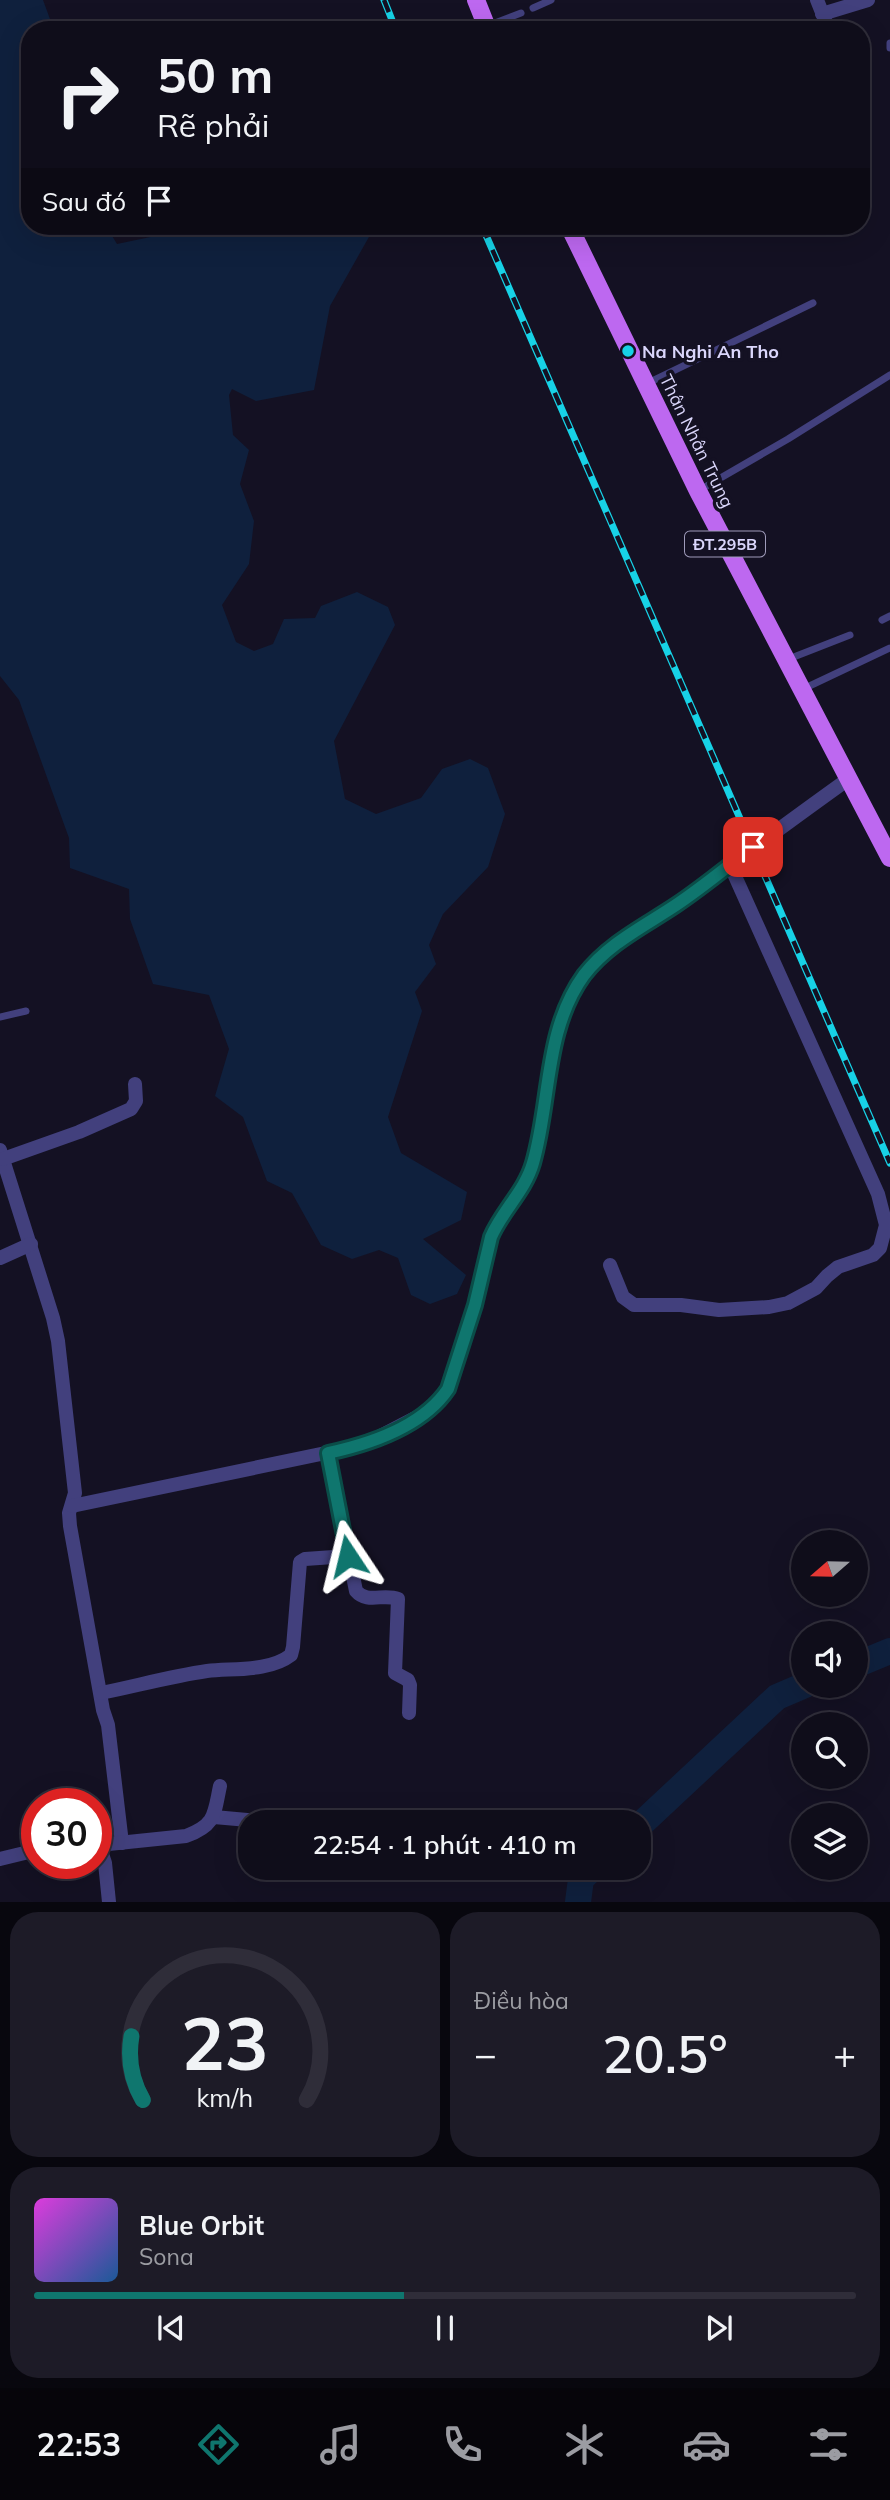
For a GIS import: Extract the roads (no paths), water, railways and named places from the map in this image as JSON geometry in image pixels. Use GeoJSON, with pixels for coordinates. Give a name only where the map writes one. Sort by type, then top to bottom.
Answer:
{"type":"FeatureCollection","features":[{"type":"Feature","properties":{"kind":"main road"},"geometry":{"type":"LineString","coordinates":[[475,0],[484,21]]}},
{"type":"Feature","properties":{"kind":"main road","name":"Thân Nhân Trung"},"geometry":{"type":"LineString","coordinates":[[573,235],[698,491],[890,858]]}},
{"type":"Feature","properties":{"kind":"street"},"geometry":{"type":"LineString","coordinates":[[820,7],[868,0]]}},
{"type":"Feature","properties":{"kind":"street"},"geometry":{"type":"LineString","coordinates":[[72,1506],[328,1453],[369,1442],[419,1416],[441,1400],[456,1370],[495,1226],[525,1183],[532,1167],[542,1128],[555,1038],[573,992],[608,949],[676,905],[848,780]]}},
{"type":"Feature","properties":{"kind":"street"},"geometry":{"type":"LineString","coordinates":[[610,1265],[622,1297],[634,1305],[681,1305],[719,1310],[769,1307],[804,1296],[838,1268],[873,1255],[880,1248],[886,1225],[878,1194],[730,865]]}},
{"type":"Feature","properties":{"kind":"street"},"geometry":{"type":"LineString","coordinates":[[122,1843],[111,1742],[70,1526],[69,1513],[75,1493],[54,1318],[1,1154],[79,1132],[131,1109],[136,1101],[135,1084]]}},
{"type":"Feature","properties":{"kind":"street"},"geometry":{"type":"LineString","coordinates":[[0,1258],[30,1244]]}},
{"type":"Feature","properties":{"kind":"street"},"geometry":{"type":"LineString","coordinates":[[328,1453],[354,1586],[359,1595],[366,1598],[391,1596],[398,1599],[395,1672],[408,1680],[410,1685],[409,1713]]}},
{"type":"Feature","properties":{"kind":"street"},"geometry":{"type":"LineString","coordinates":[[101,1693],[207,1671],[251,1668],[284,1661],[291,1655],[293,1647],[300,1562],[305,1559],[348,1556]]}},
{"type":"Feature","properties":{"kind":"street"},"geometry":{"type":"LineString","coordinates":[[112,1843],[186,1836],[210,1824],[220,1786]]}},
{"type":"Feature","properties":{"kind":"street"},"geometry":{"type":"LineString","coordinates":[[214,1816],[238,1819]]}},
{"type":"Feature","properties":{"kind":"street"},"geometry":{"type":"LineString","coordinates":[[0,1859],[21,1854]]}},
{"type":"Feature","properties":{"kind":"street"},"geometry":{"type":"LineString","coordinates":[[106,1879],[108,1902]]}},
{"type":"Feature","properties":{"kind":"lane"},"geometry":{"type":"LineString","coordinates":[[533,8],[551,0]]}},
{"type":"Feature","properties":{"kind":"lane"},"geometry":{"type":"LineString","coordinates":[[503,21],[521,13]]}},
{"type":"Feature","properties":{"kind":"lane"},"geometry":{"type":"LineString","coordinates":[[646,384],[813,303]]}},
{"type":"Feature","properties":{"kind":"lane"},"geometry":{"type":"LineString","coordinates":[[698,491],[890,375]]}},
{"type":"Feature","properties":{"kind":"lane"},"geometry":{"type":"LineString","coordinates":[[882,620],[890,616]]}},
{"type":"Feature","properties":{"kind":"lane"},"geometry":{"type":"LineString","coordinates":[[785,661],[849,635]]}},
{"type":"Feature","properties":{"kind":"lane"},"geometry":{"type":"LineString","coordinates":[[801,690],[890,648]]}},
{"type":"Feature","properties":{"kind":"lane"},"geometry":{"type":"LineString","coordinates":[[0,1017],[26,1011]]}},
{"type":"Feature","properties":{"kind":"water"},"geometry":{"type":"Polygon","coordinates":[[[0,0],[43,0],[51,21],[21,21],[21,235],[112,235],[117,244],[160,235],[370,235],[330,306],[314,390],[256,401],[232,389],[229,395],[233,435],[249,450],[240,484],[254,521],[249,564],[222,605],[236,642],[254,651],[273,644],[284,619],[315,618],[321,606],[357,592],[388,607],[395,625],[334,741],[345,799],[376,814],[421,798],[442,769],[470,759],[488,768],[505,814],[488,867],[443,914],[429,945],[436,964],[415,992],[422,1011],[388,1117],[401,1153],[467,1192],[461,1220],[423,1239],[466,1275],[457,1294],[430,1304],[411,1295],[398,1258],[379,1250],[352,1259],[321,1245],[292,1193],[267,1181],[243,1117],[215,1096],[229,1049],[209,995],[153,984],[130,919],[129,889],[70,868],[69,838],[19,700],[0,676],[0,0]]]}},
{"type":"Feature","properties":{"kind":"waterway"},"geometry":{"type":"LineString","coordinates":[[868,1660],[890,1651]]}},
{"type":"Feature","properties":{"kind":"waterway"},"geometry":{"type":"LineString","coordinates":[[651,1815],[777,1697],[791,1691]]}},
{"type":"Feature","properties":{"kind":"waterway"},"geometry":{"type":"LineString","coordinates":[[578,1902],[581,1880]]}},
{"type":"Feature","properties":{"kind":"railway"},"geometry":{"type":"LineString","coordinates":[[384,0],[392,21]]}},
{"type":"Feature","properties":{"kind":"railway"},"geometry":{"type":"LineString","coordinates":[[486,235],[890,1163]]}},
{"type":"Feature","properties":{"kind":"place","name":"Na Nghi An Tho"},"geometry":{"type":"Point","coordinates":[628,351]}}]}
